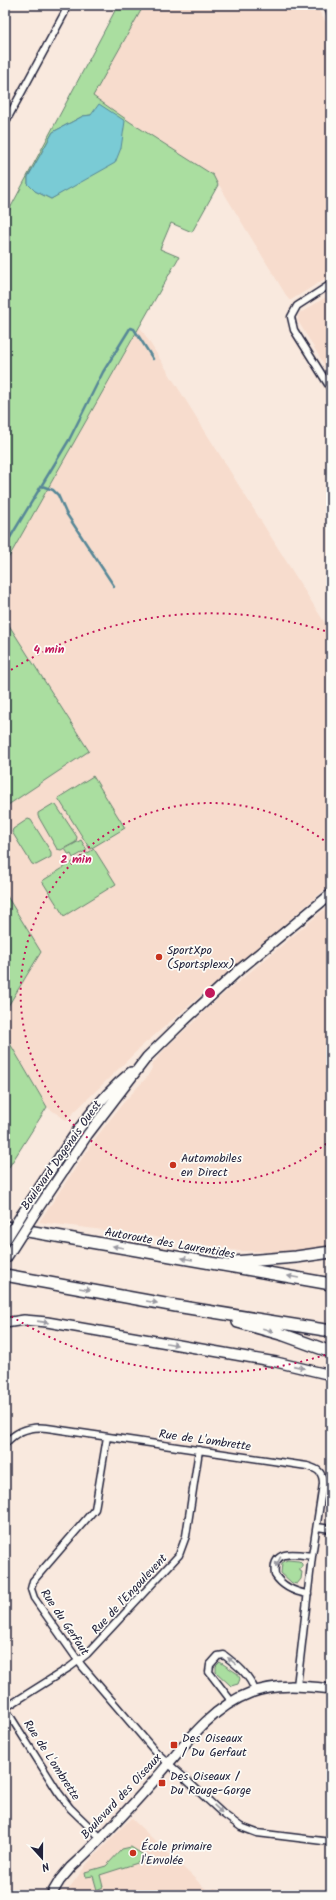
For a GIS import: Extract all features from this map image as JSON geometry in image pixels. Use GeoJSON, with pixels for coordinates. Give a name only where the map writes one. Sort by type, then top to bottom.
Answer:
{"type":"FeatureCollection","features":[{"type":"Feature","properties":{"kind":"highway","name":"Autoroute des Laurentides"},"geometry":{"type":"LineString","coordinates":[[5,1227],[331,1284]]}},
{"type":"Feature","properties":{"kind":"highway"},"geometry":{"type":"LineString","coordinates":[[217,1264],[296,1257],[331,1252]]}},
{"type":"Feature","properties":{"kind":"highway"},"geometry":{"type":"LineString","coordinates":[[5,1275],[176,1306],[331,1331]]}},
{"type":"Feature","properties":{"kind":"highway"},"geometry":{"type":"LineString","coordinates":[[176,1306],[284,1335],[331,1352]]}},
{"type":"Feature","properties":{"kind":"main road"},"geometry":{"type":"LineString","coordinates":[[328,5],[331,10]]}},
{"type":"Feature","properties":{"kind":"main road","name":"Boulevard Dagenais Ouest"},"geometry":{"type":"LineString","coordinates":[[5,1241],[73,1139],[96,1108],[118,1083],[140,1065],[205,1001],[331,894]]}},
{"type":"Feature","properties":{"kind":"main road","name":"Boulevard Dagenais Ouest"},"geometry":{"type":"LineString","coordinates":[[5,1260],[88,1134],[140,1065]]}},
{"type":"Feature","properties":{"kind":"main road"},"geometry":{"type":"LineString","coordinates":[[5,1323],[24,1320],[47,1322],[276,1362],[331,1375]]}},
{"type":"Feature","properties":{"kind":"main road","name":"Boulevard des Oiseaux"},"geometry":{"type":"LineString","coordinates":[[51,1895],[63,1876],[207,1722],[232,1702],[255,1691],[272,1687],[297,1686],[331,1689]]}},
{"type":"Feature","properties":{"kind":"street"},"geometry":{"type":"LineString","coordinates":[[5,123],[64,14],[67,5]]}},
{"type":"Feature","properties":{"kind":"street"},"geometry":{"type":"LineString","coordinates":[[331,284],[297,306],[291,318],[294,330],[331,389]]}},
{"type":"Feature","properties":{"kind":"street","name":"Rue de L'ombrette"},"geometry":{"type":"LineString","coordinates":[[5,1444],[20,1432],[36,1427],[307,1466],[317,1469],[322,1474],[323,1480],[312,1556],[297,1686]]}},
{"type":"Feature","properties":{"kind":"street","name":"Rue du Gerfaut"},"geometry":{"type":"LineString","coordinates":[[106,1437],[95,1509],[36,1578],[32,1585],[32,1593],[34,1598],[78,1661],[154,1750],[222,1813],[241,1827],[266,1835],[331,1842]]}},
{"type":"Feature","properties":{"kind":"street","name":"Rue de l'Engoulevent"},"geometry":{"type":"LineString","coordinates":[[5,1708],[78,1661],[101,1640],[182,1552],[186,1536],[199,1450]]}},
{"type":"Feature","properties":{"kind":"street"},"geometry":{"type":"LineString","coordinates":[[317,1527],[331,1529]]}},
{"type":"Feature","properties":{"kind":"street"},"geometry":{"type":"LineString","coordinates":[[308,1594],[295,1591],[280,1581],[275,1574],[275,1566],[280,1557],[286,1554],[312,1556]]}},
{"type":"Feature","properties":{"kind":"street"},"geometry":{"type":"LineString","coordinates":[[232,1702],[209,1672],[210,1665],[218,1656],[224,1655],[245,1673],[250,1679],[255,1691]]}},
{"type":"Feature","properties":{"kind":"street","name":"Rue de L'ombrette"},"geometry":{"type":"LineString","coordinates":[[5,1708],[58,1792],[70,1808],[100,1837]]}},
{"type":"Feature","properties":{"kind":"shaded area"},"geometry":{"type":"Polygon","coordinates":[[[144,5],[315,5],[331,30],[331,275],[291,300],[289,300],[213,175],[92,96],[144,5]]]}},
{"type":"Feature","properties":{"kind":"shaded area"},"geometry":{"type":"Polygon","coordinates":[[[331,294],[331,376],[298,321],[298,316],[301,311],[302,312],[331,294]]]}},
{"type":"Feature","properties":{"kind":"shaded area"},"geometry":{"type":"Polygon","coordinates":[[[140,327],[331,633],[331,884],[143,1045],[66,1120],[47,1107],[5,1035],[5,1011],[41,952],[5,893],[5,807],[89,751],[5,619],[5,564],[140,327]]]}},
{"type":"Feature","properties":{"kind":"shaded area"},"geometry":{"type":"Polygon","coordinates":[[[331,904],[331,1246],[293,1252],[239,1251],[144,1235],[39,1222],[95,1139],[123,1103],[147,1077],[152,1068],[151,1066],[165,1049],[218,999],[331,904]]]}},
{"type":"Feature","properties":{"kind":"shaded area","name":"École primaire l'Envolée"},"geometry":{"type":"Polygon","coordinates":[[[131,1818],[209,1892],[214,1888],[226,1892],[255,1895],[64,1895],[87,1864],[131,1818]]]}},
{"type":"Feature","properties":{"kind":"green space"},"geometry":{"type":"Polygon","coordinates":[[[118,5],[144,5],[93,96],[130,122],[213,175],[218,185],[192,232],[171,223],[160,249],[179,257],[5,564],[5,218],[118,5]],[[91,115],[83,116],[53,132],[28,177],[28,184],[35,191],[51,199],[69,188],[91,115]]]}},
{"type":"Feature","properties":{"kind":"green space"},"geometry":{"type":"Polygon","coordinates":[[[5,619],[89,751],[5,807],[5,619]]]}},
{"type":"Feature","properties":{"kind":"green space"},"geometry":{"type":"Polygon","coordinates":[[[93,776],[125,828],[90,849],[58,798],[93,776]]]}},
{"type":"Feature","properties":{"kind":"green space"},"geometry":{"type":"Polygon","coordinates":[[[53,804],[56,805],[77,837],[76,842],[61,850],[57,849],[38,816],[38,813],[53,804]]]}},
{"type":"Feature","properties":{"kind":"green space"},"geometry":{"type":"Polygon","coordinates":[[[28,819],[31,820],[51,852],[51,857],[36,865],[32,864],[12,832],[13,829],[28,819]]]}},
{"type":"Feature","properties":{"kind":"green space"},"geometry":{"type":"Polygon","coordinates":[[[81,840],[87,850],[73,858],[65,849],[81,840]]]}},
{"type":"Feature","properties":{"kind":"green space"},"geometry":{"type":"Polygon","coordinates":[[[94,849],[116,884],[64,916],[42,881],[94,849]]]}},
{"type":"Feature","properties":{"kind":"green space"},"geometry":{"type":"Polygon","coordinates":[[[5,893],[41,952],[5,1011],[5,893]]]}},
{"type":"Feature","properties":{"kind":"green space"},"geometry":{"type":"Polygon","coordinates":[[[5,1035],[47,1107],[9,1167],[5,1168],[5,1035]]]}},
{"type":"Feature","properties":{"kind":"green space"},"geometry":{"type":"Polygon","coordinates":[[[287,1560],[299,1561],[302,1564],[302,1568],[300,1568],[300,1571],[302,1572],[301,1579],[297,1584],[292,1583],[281,1573],[282,1563],[287,1560]]]}},
{"type":"Feature","properties":{"kind":"green space"},"geometry":{"type":"Polygon","coordinates":[[[220,1662],[238,1674],[240,1679],[238,1684],[231,1686],[216,1672],[216,1666],[220,1662]]]}},
{"type":"Feature","properties":{"kind":"green space"},"geometry":{"type":"Polygon","coordinates":[[[131,1847],[150,1859],[100,1875],[103,1887],[97,1890],[93,1876],[86,1877],[85,1872],[106,1866],[122,1849],[131,1847]]]}},
{"type":"Feature","properties":{"kind":"water"},"geometry":{"type":"Polygon","coordinates":[[[99,104],[125,121],[121,148],[115,163],[51,199],[35,191],[28,184],[28,177],[53,132],[83,116],[91,115],[99,104]]]}},
{"type":"Feature","properties":{"kind":"waterway"},"geometry":{"type":"LineString","coordinates":[[5,546],[69,440],[103,372],[130,328],[134,329],[153,359]]}},
{"type":"Feature","properties":{"kind":"waterway"},"geometry":{"type":"LineString","coordinates":[[42,486],[53,490],[58,495],[66,513],[114,586]]}},
{"type":"Feature","properties":{"kind":"place","name":"SportXpo (Sportsplexx)"},"geometry":{"type":"Point","coordinates":[159,957]}},
{"type":"Feature","properties":{"kind":"place","name":"Automobiles en Direct"},"geometry":{"type":"Point","coordinates":[173,1165]}},
{"type":"Feature","properties":{"kind":"place","name":"Des Oiseaux / Du Gerfaut"},"geometry":{"type":"Point","coordinates":[174,1745]}},
{"type":"Feature","properties":{"kind":"place","name":"Des Oiseaux / Du Rouge-Gorge"},"geometry":{"type":"Point","coordinates":[162,1783]}},
{"type":"Feature","properties":{"kind":"place","name":"École primaire l'Envolée"},"geometry":{"type":"Point","coordinates":[133,1853]}}]}
